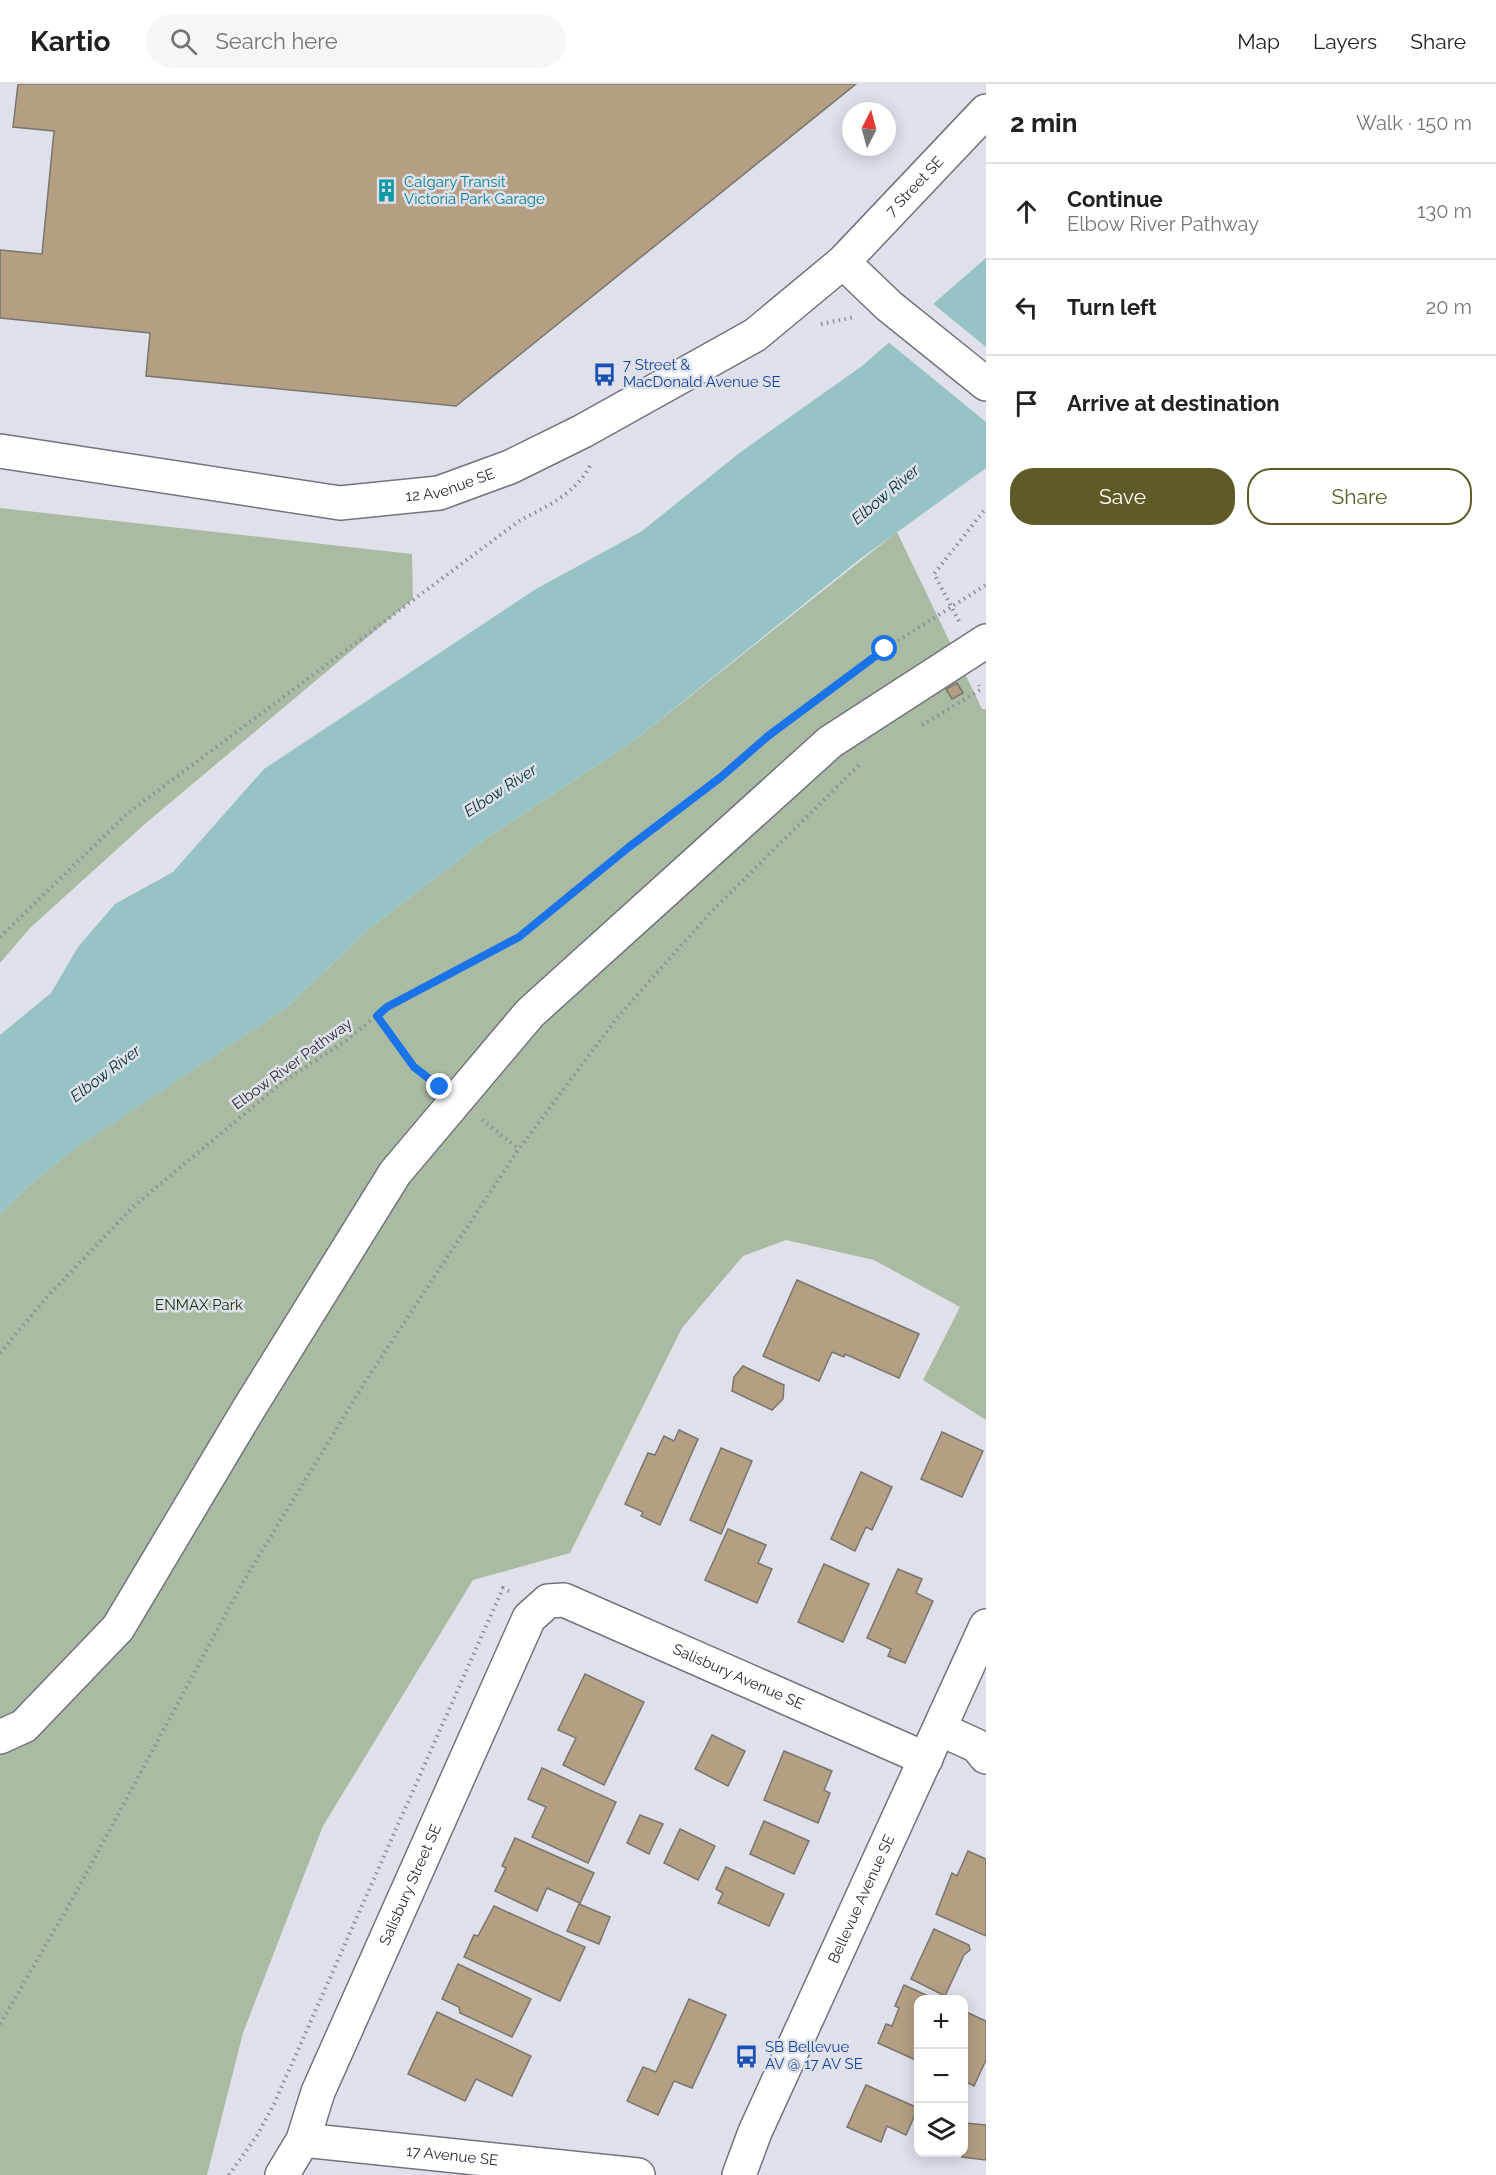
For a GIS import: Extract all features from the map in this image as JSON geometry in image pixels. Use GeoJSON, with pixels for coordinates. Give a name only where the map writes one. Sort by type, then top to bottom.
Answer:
{"type":"FeatureCollection","features":[{"type":"Feature","properties":{"kind":"street","name":"7 Street SE"},"geometry":{"type":"LineString","coordinates":[[843,262],[986,111]]}},
{"type":"Feature","properties":{"kind":"street"},"geometry":{"type":"LineString","coordinates":[[843,262],[889,306],[986,384]]}},
{"type":"Feature","properties":{"kind":"street","name":"12 Avenue SE"},"geometry":{"type":"LineString","coordinates":[[0,451],[340,503],[439,493],[510,467],[583,431],[755,335],[843,262]]}},
{"type":"Feature","properties":{"kind":"street"},"geometry":{"type":"LineString","coordinates":[[0,1737],[24,1726],[118,1628],[248,1410],[395,1173],[530,1013],[830,742],[979,646]]}},
{"type":"Feature","properties":{"kind":"street","name":"Salisbury Avenue SE"},"geometry":{"type":"LineString","coordinates":[[548,1601],[564,1600],[926,1759]]}},
{"type":"Feature","properties":{"kind":"street","name":"Salisbury Street SE"},"geometry":{"type":"LineString","coordinates":[[282,2175],[303,2140],[323,2081],[529,1618],[548,1601]]}},
{"type":"Feature","properties":{"kind":"street","name":"Bellevue Avenue SE"},"geometry":{"type":"LineString","coordinates":[[739,2175],[755,2132],[986,1626]]}},
{"type":"Feature","properties":{"kind":"street"},"geometry":{"type":"LineString","coordinates":[[940,1729],[977,1746],[986,1757]]}},
{"type":"Feature","properties":{"kind":"street","name":"17 Avenue SE"},"geometry":{"type":"LineString","coordinates":[[303,2140],[544,2170],[638,2175]]}},
{"type":"Feature","properties":{"kind":"path"},"geometry":{"type":"LineString","coordinates":[[0,937],[128,813],[519,521],[566,495],[583,479],[595,454]]}},
{"type":"Feature","properties":{"kind":"path"},"geometry":{"type":"LineString","coordinates":[[916,728],[980,690],[979,646],[934,574],[986,508]]}},
{"type":"Feature","properties":{"kind":"path","name":"Elbow River Pathway"},"geometry":{"type":"LineString","coordinates":[[0,1353],[46,1299],[134,1206],[284,1081],[347,1040],[387,1007],[519,937],[629,847],[721,777],[768,736],[885,649],[954,608],[986,585]]}},
{"type":"Feature","properties":{"kind":"path"},"geometry":{"type":"LineString","coordinates":[[0,2024],[77,1890],[243,1582],[365,1382],[519,1149],[616,1019],[711,912],[868,757]]}},
{"type":"Feature","properties":{"kind":"path"},"geometry":{"type":"LineString","coordinates":[[377,1016],[414,1067],[440,1087]]}},
{"type":"Feature","properties":{"kind":"path"},"geometry":{"type":"LineString","coordinates":[[474,1114],[519,1149]]}},
{"type":"Feature","properties":{"kind":"path"},"geometry":{"type":"LineString","coordinates":[[229,2175],[258,2134],[274,2103],[503,1588],[513,1594]]}},
{"type":"Feature","properties":{"kind":"green space"},"geometry":{"type":"Polygon","coordinates":[[[0,508],[412,554],[413,599],[146,823],[30,928],[0,963],[0,508]]]}},
{"type":"Feature","properties":{"kind":"green space","name":"ENMAX Park"},"geometry":{"type":"Polygon","coordinates":[[[897,532],[982,709],[986,709],[986,1420],[923,1380],[960,1307],[874,1260],[786,1240],[743,1256],[682,1328],[570,1553],[473,1580],[323,1826],[243,2033],[207,2175],[0,2175],[0,1215],[23,1191],[71,1151],[286,1008],[370,928],[491,835],[631,743],[897,532]]]}},
{"type":"Feature","properties":{"kind":"water","name":"Elbow River"},"geometry":{"type":"Polygon","coordinates":[[[986,258],[986,468],[860,559],[631,743],[491,835],[370,928],[286,1008],[71,1151],[23,1191],[0,1215],[0,1035],[51,993],[78,947],[115,904],[173,872],[264,769],[536,589],[642,531],[742,451],[862,366],[986,258]]]}},
{"type":"Feature","properties":{"kind":"pier"},"geometry":{"type":"Polygon","coordinates":[[[931,302],[986,347],[986,422],[887,341],[931,302]]]}},
{"type":"Feature","properties":{"kind":"building","name":"Calgary Transit Victoria Park Garage"},"geometry":{"type":"Polygon","coordinates":[[[18,84],[856,84],[456,406],[146,376],[150,333],[0,318],[0,250],[42,254],[54,131],[13,127],[18,84]]]}},
{"type":"Feature","properties":{"kind":"building"},"geometry":{"type":"Polygon","coordinates":[[[957,683],[963,693],[952,699],[946,689],[957,683]]]}},
{"type":"Feature","properties":{"kind":"building"},"geometry":{"type":"Polygon","coordinates":[[[797,1280],[919,1334],[899,1378],[845,1354],[844,1357],[832,1352],[819,1381],[763,1356],[797,1280]]]}},
{"type":"Feature","properties":{"kind":"building"},"geometry":{"type":"Polygon","coordinates":[[[743,1366],[784,1385],[783,1399],[772,1410],[732,1391],[734,1377],[743,1366]]]}},
{"type":"Feature","properties":{"kind":"building"},"geometry":{"type":"Polygon","coordinates":[[[679,1430],[698,1439],[660,1525],[641,1516],[643,1512],[625,1504],[648,1453],[655,1455],[664,1436],[674,1441],[679,1430]]]}},
{"type":"Feature","properties":{"kind":"building"},"geometry":{"type":"Polygon","coordinates":[[[942,1432],[983,1451],[962,1497],[921,1479],[942,1432]]]}},
{"type":"Feature","properties":{"kind":"building"},"geometry":{"type":"Polygon","coordinates":[[[721,1448],[752,1461],[721,1534],[690,1520],[721,1448]]]}},
{"type":"Feature","properties":{"kind":"building"},"geometry":{"type":"Polygon","coordinates":[[[861,1472],[892,1487],[872,1530],[866,1527],[855,1551],[831,1539],[861,1472]]]}},
{"type":"Feature","properties":{"kind":"building"},"geometry":{"type":"Polygon","coordinates":[[[728,1529],[766,1545],[758,1563],[772,1569],[757,1603],[705,1580],[728,1529]]]}},
{"type":"Feature","properties":{"kind":"building"},"geometry":{"type":"Polygon","coordinates":[[[824,1564],[869,1584],[843,1642],[798,1622],[824,1564]]]}},
{"type":"Feature","properties":{"kind":"building"},"geometry":{"type":"Polygon","coordinates":[[[898,1569],[922,1579],[916,1593],[933,1601],[905,1663],[888,1656],[891,1649],[867,1638],[898,1569]]]}},
{"type":"Feature","properties":{"kind":"building"},"geometry":{"type":"Polygon","coordinates":[[[585,1674],[644,1702],[604,1785],[563,1765],[576,1738],[558,1730],[585,1674]]]}},
{"type":"Feature","properties":{"kind":"building"},"geometry":{"type":"Polygon","coordinates":[[[712,1735],[745,1751],[728,1786],[695,1769],[712,1735]]]}},
{"type":"Feature","properties":{"kind":"building"},"geometry":{"type":"Polygon","coordinates":[[[784,1751],[832,1771],[824,1790],[830,1793],[818,1823],[764,1800],[784,1751]]]}},
{"type":"Feature","properties":{"kind":"building"},"geometry":{"type":"Polygon","coordinates":[[[542,1768],[616,1802],[588,1863],[532,1837],[546,1807],[528,1799],[542,1768]]]}},
{"type":"Feature","properties":{"kind":"building"},"geometry":{"type":"Polygon","coordinates":[[[640,1815],[663,1824],[649,1854],[627,1843],[640,1815]]]}},
{"type":"Feature","properties":{"kind":"building"},"geometry":{"type":"Polygon","coordinates":[[[764,1821],[809,1841],[794,1874],[750,1854],[764,1821]]]}},
{"type":"Feature","properties":{"kind":"building"},"geometry":{"type":"Polygon","coordinates":[[[680,1829],[715,1846],[698,1880],[664,1863],[680,1829]]]}},
{"type":"Feature","properties":{"kind":"building"},"geometry":{"type":"Polygon","coordinates":[[[515,1838],[594,1873],[580,1903],[547,1888],[537,1911],[495,1891],[506,1868],[502,1866],[515,1838]]]}},
{"type":"Feature","properties":{"kind":"building"},"geometry":{"type":"Polygon","coordinates":[[[968,1851],[986,1859],[986,1936],[936,1914],[952,1873],[957,1876],[968,1851]]]}},
{"type":"Feature","properties":{"kind":"building"},"geometry":{"type":"Polygon","coordinates":[[[726,1867],[784,1894],[769,1926],[718,1903],[723,1893],[716,1889],[726,1867]]]}},
{"type":"Feature","properties":{"kind":"building"},"geometry":{"type":"Polygon","coordinates":[[[579,1904],[610,1917],[599,1944],[567,1931],[579,1904]]]}},
{"type":"Feature","properties":{"kind":"building"},"geometry":{"type":"Polygon","coordinates":[[[494,1906],[585,1947],[560,2001],[464,1957],[474,1935],[478,1936],[494,1906]]]}},
{"type":"Feature","properties":{"kind":"building"},"geometry":{"type":"Polygon","coordinates":[[[934,1929],[969,1945],[970,1950],[964,1955],[945,1995],[911,1979],[934,1929]]]}},
{"type":"Feature","properties":{"kind":"building"},"geometry":{"type":"Polygon","coordinates":[[[458,1964],[531,1999],[512,2037],[460,2013],[459,2007],[442,1999],[458,1964]]]}},
{"type":"Feature","properties":{"kind":"building"},"geometry":{"type":"Polygon","coordinates":[[[904,1985],[926,1995],[914,1995],[914,2059],[878,2043],[886,2024],[892,2026],[899,2008],[895,2006],[904,1985]]]}},
{"type":"Feature","properties":{"kind":"building"},"geometry":{"type":"Polygon","coordinates":[[[689,1999],[726,2015],[692,2088],[674,2081],[658,2115],[627,2101],[643,2067],[656,2072],[689,1999]]]}},
{"type":"Feature","properties":{"kind":"building"},"geometry":{"type":"Polygon","coordinates":[[[437,2012],[531,2056],[512,2096],[476,2079],[465,2101],[408,2074],[437,2012]]]}},
{"type":"Feature","properties":{"kind":"building"},"geometry":{"type":"Polygon","coordinates":[[[968,2013],[986,2021],[986,2060],[974,2086],[968,2083],[968,2013]]]}},
{"type":"Feature","properties":{"kind":"building"},"geometry":{"type":"Polygon","coordinates":[[[866,2085],[914,2106],[914,2117],[906,2135],[887,2126],[881,2142],[847,2127],[866,2085]]]}},
{"type":"Feature","properties":{"kind":"building"},"geometry":{"type":"Polygon","coordinates":[[[968,2123],[986,2125],[986,2160],[962,2157],[968,2157],[968,2123]]]}},
{"type":"Feature","properties":{"kind":"place","name":"Calgary Transit Victoria Park Garage"},"geometry":{"type":"Point","coordinates":[386,191]}},
{"type":"Feature","properties":{"kind":"place","name":"7 Street & MacDonald Avenue SE"},"geometry":{"type":"Point","coordinates":[605,374]}},
{"type":"Feature","properties":{"kind":"place","name":"SB Bellevue AV @ 17 AV SE"},"geometry":{"type":"Point","coordinates":[747,2056]}},
{"type":"Feature","properties":{"kind":"route"},"geometry":{"type":"LineString","coordinates":[[440,1087],[414,1067],[377,1016],[387,1007],[519,937],[629,847],[721,777],[768,736],[885,649]]}}]}
